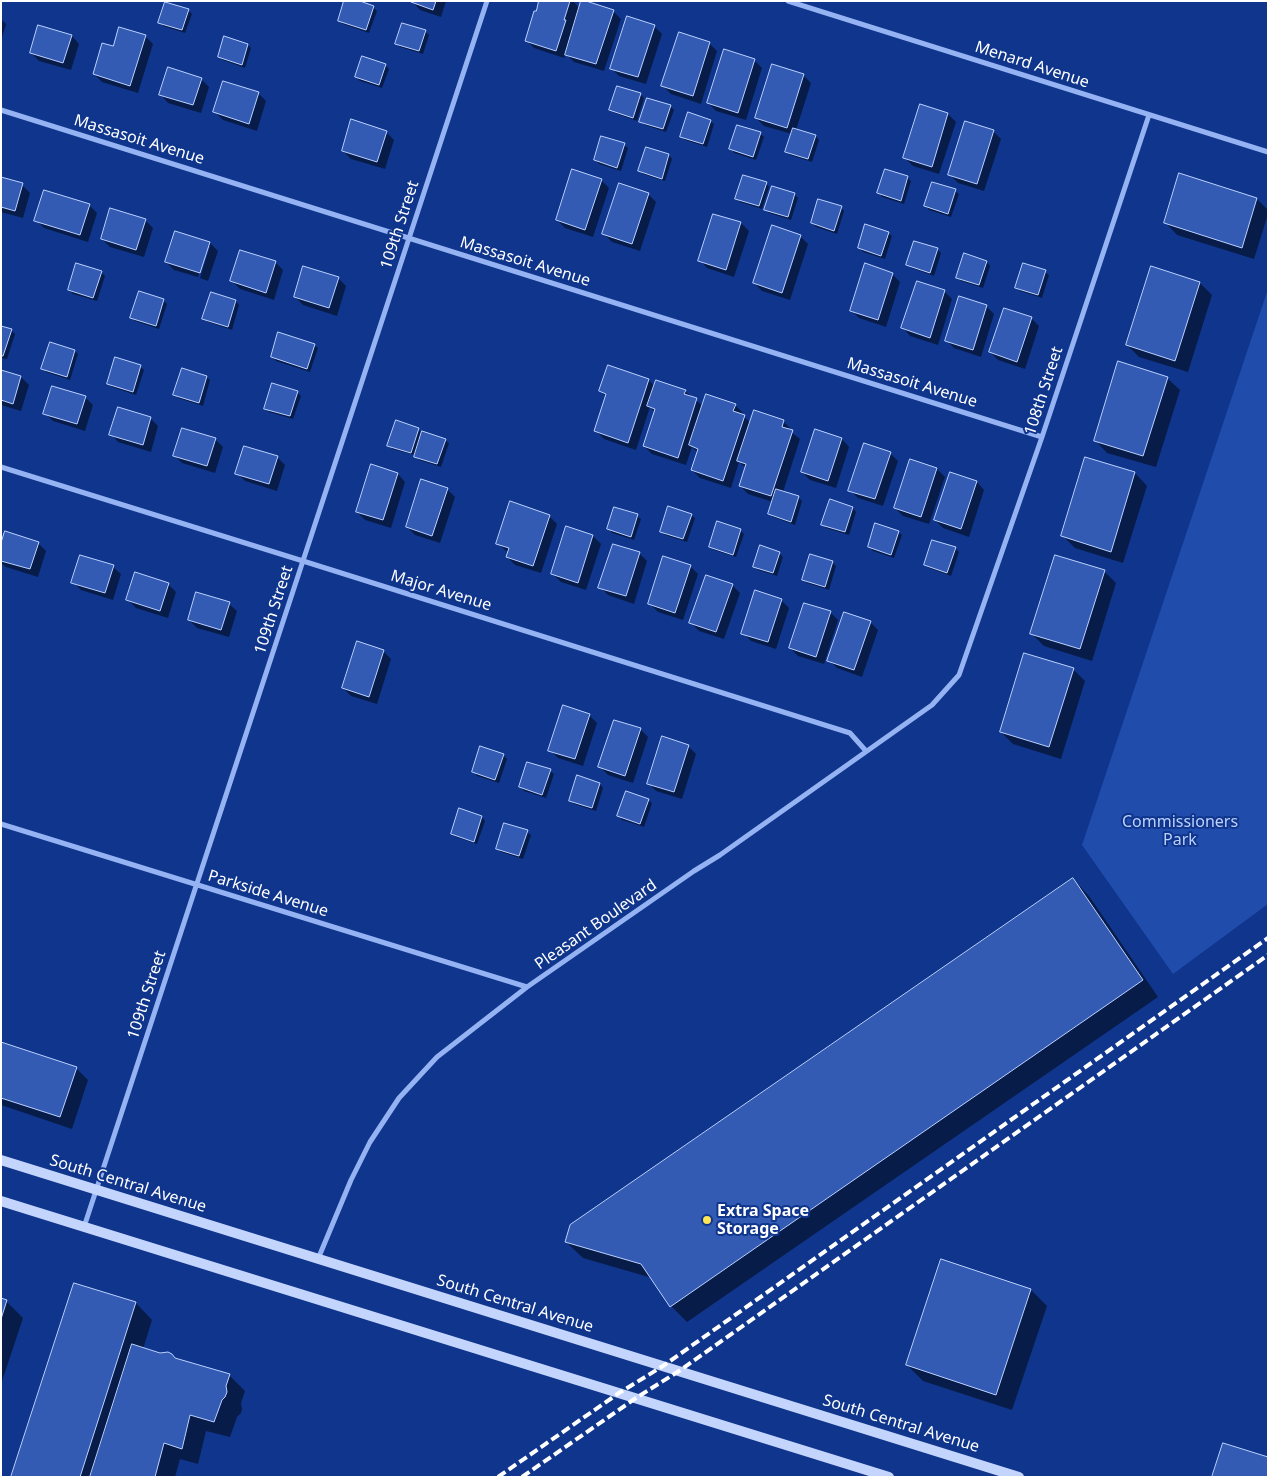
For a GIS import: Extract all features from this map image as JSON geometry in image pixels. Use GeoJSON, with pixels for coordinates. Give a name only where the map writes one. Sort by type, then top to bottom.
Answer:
{"type":"FeatureCollection","features":[{"type":"Feature","properties":{"kind":"street","name":"109th Street"},"geometry":{"type":"LineString","coordinates":[[84,1227],[487,1]]}},
{"type":"Feature","properties":{"kind":"street","name":"Menard Avenue"},"geometry":{"type":"LineString","coordinates":[[788,1],[1268,152]]}},
{"type":"Feature","properties":{"kind":"street","name":"Massasoit Avenue"},"geometry":{"type":"LineString","coordinates":[[1,110],[1042,437]]}},
{"type":"Feature","properties":{"kind":"street","name":"108th Street"},"geometry":{"type":"LineString","coordinates":[[959,675],[1042,437],[1149,115]]}},
{"type":"Feature","properties":{"kind":"street","name":"Major Avenue"},"geometry":{"type":"LineString","coordinates":[[1,467],[850,733],[866,751]]}},
{"type":"Feature","properties":{"kind":"street","name":"Pleasant Boulevard"},"geometry":{"type":"LineString","coordinates":[[318,1259],[351,1180],[370,1142],[399,1098],[437,1057],[527,987],[728,849],[932,705],[959,675]]}},
{"type":"Feature","properties":{"kind":"street","name":"Parkside Avenue"},"geometry":{"type":"LineString","coordinates":[[1,824],[527,987]]}},
{"type":"Feature","properties":{"kind":"street","name":"South Central Avenue"},"geometry":{"type":"LineString","coordinates":[[1,1160],[1019,1477]]}},
{"type":"Feature","properties":{"kind":"street"},"geometry":{"type":"LineString","coordinates":[[1,1201],[888,1477]]}},
{"type":"Feature","properties":{"kind":"green space","name":"Commissioners Park"},"geometry":{"type":"Polygon","coordinates":[[[1268,289],[1268,904],[1173,974],[1082,845],[1268,289]]]}},
{"type":"Feature","properties":{"kind":"building"},"geometry":{"type":"Polygon","coordinates":[[[344,1],[360,1],[374,6],[366,30],[338,21],[344,1]]]}},
{"type":"Feature","properties":{"kind":"building"},"geometry":{"type":"Polygon","coordinates":[[[411,1],[436,1],[433,10],[411,1]]]}},
{"type":"Feature","properties":{"kind":"building"},"geometry":{"type":"Polygon","coordinates":[[[539,1],[570,1],[556,51],[525,41],[539,1]]]}},
{"type":"Feature","properties":{"kind":"building"},"geometry":{"type":"Polygon","coordinates":[[[581,1],[614,10],[596,64],[565,55],[581,1]]]}},
{"type":"Feature","properties":{"kind":"building"},"geometry":{"type":"Polygon","coordinates":[[[165,2],[189,9],[182,30],[158,23],[165,2]]]}},
{"type":"Feature","properties":{"kind":"building"},"geometry":{"type":"Polygon","coordinates":[[[627,16],[655,25],[638,77],[610,69],[627,16]]]}},
{"type":"Feature","properties":{"kind":"building"},"geometry":{"type":"Polygon","coordinates":[[[402,23],[426,30],[419,51],[395,44],[402,23]]]}},
{"type":"Feature","properties":{"kind":"building"},"geometry":{"type":"Polygon","coordinates":[[[38,25],[72,35],[63,63],[30,53],[38,25]]]}},
{"type":"Feature","properties":{"kind":"building"},"geometry":{"type":"Polygon","coordinates":[[[119,27],[146,35],[130,86],[93,74],[102,43],[113,46],[119,27]]]}},
{"type":"Feature","properties":{"kind":"building"},"geometry":{"type":"Polygon","coordinates":[[[679,32],[710,42],[693,96],[661,86],[679,32]]]}},
{"type":"Feature","properties":{"kind":"building"},"geometry":{"type":"Polygon","coordinates":[[[224,36],[248,44],[242,65],[218,57],[224,36]]]}},
{"type":"Feature","properties":{"kind":"building"},"geometry":{"type":"Polygon","coordinates":[[[724,49],[755,59],[738,113],[707,103],[724,49]]]}},
{"type":"Feature","properties":{"kind":"building"},"geometry":{"type":"Polygon","coordinates":[[[362,56],[386,64],[379,85],[355,77],[362,56]]]}},
{"type":"Feature","properties":{"kind":"building"},"geometry":{"type":"Polygon","coordinates":[[[772,64],[804,74],[787,128],[755,118],[772,64]]]}},
{"type":"Feature","properties":{"kind":"building"},"geometry":{"type":"Polygon","coordinates":[[[168,67],[202,78],[193,105],[159,95],[168,67]]]}},
{"type":"Feature","properties":{"kind":"building"},"geometry":{"type":"Polygon","coordinates":[[[223,81],[259,92],[249,124],[213,112],[223,81]]]}},
{"type":"Feature","properties":{"kind":"building"},"geometry":{"type":"Polygon","coordinates":[[[617,86],[641,93],[633,118],[609,110],[617,86]]]}},
{"type":"Feature","properties":{"kind":"building"},"geometry":{"type":"Polygon","coordinates":[[[647,98],[671,105],[663,129],[639,122],[647,98]]]}},
{"type":"Feature","properties":{"kind":"building"},"geometry":{"type":"Polygon","coordinates":[[[920,104],[948,113],[932,167],[903,158],[920,104]]]}},
{"type":"Feature","properties":{"kind":"building"},"geometry":{"type":"Polygon","coordinates":[[[688,112],[711,120],[703,144],[680,137],[688,112]]]}},
{"type":"Feature","properties":{"kind":"building"},"geometry":{"type":"Polygon","coordinates":[[[351,119],[387,131],[377,162],[342,151],[351,119]]]}},
{"type":"Feature","properties":{"kind":"building"},"geometry":{"type":"Polygon","coordinates":[[[965,121],[994,130],[977,184],[948,175],[965,121]]]}},
{"type":"Feature","properties":{"kind":"building"},"geometry":{"type":"Polygon","coordinates":[[[737,125],[761,132],[753,157],[729,149],[737,125]]]}},
{"type":"Feature","properties":{"kind":"building"},"geometry":{"type":"Polygon","coordinates":[[[793,128],[816,135],[808,159],[785,152],[793,128]]]}},
{"type":"Feature","properties":{"kind":"building"},"geometry":{"type":"Polygon","coordinates":[[[601,136],[625,143],[617,168],[594,160],[601,136]]]}},
{"type":"Feature","properties":{"kind":"building"},"geometry":{"type":"Polygon","coordinates":[[[646,147],[669,154],[662,179],[638,171],[646,147]]]}},
{"type":"Feature","properties":{"kind":"building"},"geometry":{"type":"Polygon","coordinates":[[[572,169],[602,179],[585,230],[556,220],[572,169]]]}},
{"type":"Feature","properties":{"kind":"building"},"geometry":{"type":"Polygon","coordinates":[[[885,169],[908,176],[901,201],[877,193],[885,169]]]}},
{"type":"Feature","properties":{"kind":"building"},"geometry":{"type":"Polygon","coordinates":[[[1179,173],[1257,198],[1242,248],[1164,223],[1179,173]]]}},
{"type":"Feature","properties":{"kind":"building"},"geometry":{"type":"Polygon","coordinates":[[[743,175],[767,182],[759,206],[735,199],[743,175]]]}},
{"type":"Feature","properties":{"kind":"building"},"geometry":{"type":"Polygon","coordinates":[[[1,177],[23,183],[15,211],[1,207],[1,177]]]}},
{"type":"Feature","properties":{"kind":"building"},"geometry":{"type":"Polygon","coordinates":[[[932,182],[956,189],[948,214],[924,206],[932,182]]]}},
{"type":"Feature","properties":{"kind":"building"},"geometry":{"type":"Polygon","coordinates":[[[619,183],[649,193],[632,244],[602,234],[619,183]]]}},
{"type":"Feature","properties":{"kind":"building"},"geometry":{"type":"Polygon","coordinates":[[[772,186],[795,193],[788,217],[764,210],[772,186]]]}},
{"type":"Feature","properties":{"kind":"building"},"geometry":{"type":"Polygon","coordinates":[[[44,190],[90,204],[80,235],[34,221],[44,190]]]}},
{"type":"Feature","properties":{"kind":"building"},"geometry":{"type":"Polygon","coordinates":[[[818,199],[842,206],[834,231],[811,223],[818,199]]]}},
{"type":"Feature","properties":{"kind":"building"},"geometry":{"type":"Polygon","coordinates":[[[110,208],[146,219],[136,250],[101,239],[110,208]]]}},
{"type":"Feature","properties":{"kind":"building"},"geometry":{"type":"Polygon","coordinates":[[[713,214],[741,222],[726,270],[698,261],[713,214]]]}},
{"type":"Feature","properties":{"kind":"building"},"geometry":{"type":"Polygon","coordinates":[[[865,224],[889,232],[881,256],[858,248],[865,224]]]}},
{"type":"Feature","properties":{"kind":"building"},"geometry":{"type":"Polygon","coordinates":[[[772,225],[801,235],[782,293],[753,283],[772,225]]]}},
{"type":"Feature","properties":{"kind":"building"},"geometry":{"type":"Polygon","coordinates":[[[175,231],[210,242],[200,273],[165,262],[175,231]]]}},
{"type":"Feature","properties":{"kind":"building"},"geometry":{"type":"Polygon","coordinates":[[[914,241],[938,248],[930,273],[906,265],[914,241]]]}},
{"type":"Feature","properties":{"kind":"building"},"geometry":{"type":"Polygon","coordinates":[[[240,250],[276,261],[266,293],[230,281],[240,250]]]}},
{"type":"Feature","properties":{"kind":"building"},"geometry":{"type":"Polygon","coordinates":[[[964,253],[987,261],[979,285],[956,278],[964,253]]]}},
{"type":"Feature","properties":{"kind":"building"},"geometry":{"type":"Polygon","coordinates":[[[76,263],[102,271],[93,298],[68,290],[76,263]]]}},
{"type":"Feature","properties":{"kind":"building"},"geometry":{"type":"Polygon","coordinates":[[[865,263],[893,273],[878,320],[850,311],[865,263]]]}},
{"type":"Feature","properties":{"kind":"building"},"geometry":{"type":"Polygon","coordinates":[[[1023,263],[1046,270],[1038,295],[1015,288],[1023,263]]]}},
{"type":"Feature","properties":{"kind":"building"},"geometry":{"type":"Polygon","coordinates":[[[303,266],[339,277],[329,308],[294,297],[303,266]]]}},
{"type":"Feature","properties":{"kind":"building"},"geometry":{"type":"Polygon","coordinates":[[[1151,266],[1200,282],[1175,361],[1126,345],[1151,266]]]}},
{"type":"Feature","properties":{"kind":"building"},"geometry":{"type":"Polygon","coordinates":[[[917,281],[945,290],[930,338],[901,328],[917,281]]]}},
{"type":"Feature","properties":{"kind":"building"},"geometry":{"type":"Polygon","coordinates":[[[139,291],[164,299],[156,326],[130,318],[139,291]]]}},
{"type":"Feature","properties":{"kind":"building"},"geometry":{"type":"Polygon","coordinates":[[[211,292],[236,300],[228,327],[202,319],[211,292]]]}},
{"type":"Feature","properties":{"kind":"building"},"geometry":{"type":"Polygon","coordinates":[[[959,296],[987,305],[973,350],[945,341],[959,296]]]}},
{"type":"Feature","properties":{"kind":"building"},"geometry":{"type":"Polygon","coordinates":[[[1004,308],[1032,317],[1017,362],[989,352],[1004,308]]]}},
{"type":"Feature","properties":{"kind":"building"},"geometry":{"type":"Polygon","coordinates":[[[1,326],[12,329],[3,356],[1,356],[1,326]]]}},
{"type":"Feature","properties":{"kind":"building"},"geometry":{"type":"Polygon","coordinates":[[[278,332],[315,344],[307,369],[271,357],[278,332]]]}},
{"type":"Feature","properties":{"kind":"building"},"geometry":{"type":"Polygon","coordinates":[[[50,342],[75,350],[67,377],[41,369],[50,342]]]}},
{"type":"Feature","properties":{"kind":"building"},"geometry":{"type":"Polygon","coordinates":[[[115,357],[141,365],[133,392],[107,384],[115,357]]]}},
{"type":"Feature","properties":{"kind":"building"},"geometry":{"type":"Polygon","coordinates":[[[1118,361],[1168,377],[1143,456],[1094,441],[1118,361]]]}},
{"type":"Feature","properties":{"kind":"building"},"geometry":{"type":"Polygon","coordinates":[[[608,365],[649,379],[628,443],[594,431],[606,394],[599,391],[608,365]]]}},
{"type":"Feature","properties":{"kind":"building"},"geometry":{"type":"Polygon","coordinates":[[[182,368],[207,376],[199,403],[173,395],[182,368]]]}},
{"type":"Feature","properties":{"kind":"building"},"geometry":{"type":"Polygon","coordinates":[[[1,370],[21,376],[13,404],[1,400],[1,370]]]}},
{"type":"Feature","properties":{"kind":"building"},"geometry":{"type":"Polygon","coordinates":[[[656,380],[686,390],[684,394],[697,398],[678,458],[643,446],[655,409],[647,406],[656,380]]]}},
{"type":"Feature","properties":{"kind":"building"},"geometry":{"type":"Polygon","coordinates":[[[272,383],[298,391],[290,416],[264,409],[272,383]]]}},
{"type":"Feature","properties":{"kind":"building"},"geometry":{"type":"Polygon","coordinates":[[[52,386],[86,396],[77,424],[43,414],[52,386]]]}},
{"type":"Feature","properties":{"kind":"building"},"geometry":{"type":"Polygon","coordinates":[[[706,394],[736,404],[733,411],[745,415],[723,481],[691,470],[698,449],[689,445],[706,394]]]}},
{"type":"Feature","properties":{"kind":"building"},"geometry":{"type":"Polygon","coordinates":[[[118,407],[151,417],[143,445],[109,435],[118,407]]]}},
{"type":"Feature","properties":{"kind":"building"},"geometry":{"type":"Polygon","coordinates":[[[754,410],[784,420],[782,427],[793,430],[771,496],[739,486],[746,464],[737,461],[754,410]]]}},
{"type":"Feature","properties":{"kind":"building"},"geometry":{"type":"Polygon","coordinates":[[[396,420],[419,428],[411,453],[387,446],[396,420]]]}},
{"type":"Feature","properties":{"kind":"building"},"geometry":{"type":"Polygon","coordinates":[[[182,428],[216,438],[207,466],[173,456],[182,428]]]}},
{"type":"Feature","properties":{"kind":"building"},"geometry":{"type":"Polygon","coordinates":[[[815,429],[842,438],[828,481],[801,472],[815,429]]]}},
{"type":"Feature","properties":{"kind":"building"},"geometry":{"type":"Polygon","coordinates":[[[422,431],[446,439],[437,464],[414,457],[422,431]]]}},
{"type":"Feature","properties":{"kind":"building"},"geometry":{"type":"Polygon","coordinates":[[[864,443],[891,452],[875,499],[848,491],[864,443]]]}},
{"type":"Feature","properties":{"kind":"building"},"geometry":{"type":"Polygon","coordinates":[[[244,446],[278,456],[269,484],[235,474],[244,446]]]}},
{"type":"Feature","properties":{"kind":"building"},"geometry":{"type":"Polygon","coordinates":[[[1085,457],[1135,472],[1111,552],[1061,536],[1085,457]]]}},
{"type":"Feature","properties":{"kind":"building"},"geometry":{"type":"Polygon","coordinates":[[[910,459],[937,468],[921,517],[894,508],[910,459]]]}},
{"type":"Feature","properties":{"kind":"building"},"geometry":{"type":"Polygon","coordinates":[[[371,464],[398,473],[383,520],[356,512],[371,464]]]}},
{"type":"Feature","properties":{"kind":"building"},"geometry":{"type":"Polygon","coordinates":[[[950,472],[977,481],[961,529],[934,520],[950,472]]]}},
{"type":"Feature","properties":{"kind":"building"},"geometry":{"type":"Polygon","coordinates":[[[421,479],[448,488],[432,536],[406,527],[421,479]]]}},
{"type":"Feature","properties":{"kind":"building"},"geometry":{"type":"Polygon","coordinates":[[[776,489],[799,496],[791,522],[768,514],[776,489]]]}},
{"type":"Feature","properties":{"kind":"building"},"geometry":{"type":"Polygon","coordinates":[[[830,499],[853,507],[845,532],[821,525],[830,499]]]}},
{"type":"Feature","properties":{"kind":"building"},"geometry":{"type":"Polygon","coordinates":[[[510,501],[550,515],[533,566],[506,557],[509,548],[496,544],[510,501]]]}},
{"type":"Feature","properties":{"kind":"building"},"geometry":{"type":"Polygon","coordinates":[[[668,506],[692,514],[683,539],[660,532],[668,506]]]}},
{"type":"Feature","properties":{"kind":"building"},"geometry":{"type":"Polygon","coordinates":[[[614,507],[638,514],[631,537],[607,529],[614,507]]]}},
{"type":"Feature","properties":{"kind":"building"},"geometry":{"type":"Polygon","coordinates":[[[717,521],[741,529],[733,555],[709,547],[717,521]]]}},
{"type":"Feature","properties":{"kind":"building"},"geometry":{"type":"Polygon","coordinates":[[[875,523],[899,531],[891,555],[868,547],[875,523]]]}},
{"type":"Feature","properties":{"kind":"building"},"geometry":{"type":"Polygon","coordinates":[[[566,526],[593,535],[578,583],[551,574],[566,526]]]}},
{"type":"Feature","properties":{"kind":"building"},"geometry":{"type":"Polygon","coordinates":[[[5,531],[39,542],[30,569],[1,561],[1,543],[5,531]]]}},
{"type":"Feature","properties":{"kind":"building"},"geometry":{"type":"Polygon","coordinates":[[[932,540],[956,547],[947,573],[924,565],[932,540]]]}},
{"type":"Feature","properties":{"kind":"building"},"geometry":{"type":"Polygon","coordinates":[[[613,544],[640,552],[626,596],[598,588],[613,544]]]}},
{"type":"Feature","properties":{"kind":"building"},"geometry":{"type":"Polygon","coordinates":[[[760,545],[780,552],[773,573],[753,567],[760,545]]]}},
{"type":"Feature","properties":{"kind":"building"},"geometry":{"type":"Polygon","coordinates":[[[810,554],[833,561],[825,587],[802,580],[810,554]]]}},
{"type":"Feature","properties":{"kind":"building"},"geometry":{"type":"Polygon","coordinates":[[[80,555],[114,565],[105,593],[71,583],[80,555]]]}},
{"type":"Feature","properties":{"kind":"building"},"geometry":{"type":"Polygon","coordinates":[[[1055,555],[1105,570],[1080,649],[1030,634],[1055,555]]]}},
{"type":"Feature","properties":{"kind":"building"},"geometry":{"type":"Polygon","coordinates":[[[663,556],[691,565],[675,613],[648,604],[663,556]]]}},
{"type":"Feature","properties":{"kind":"building"},"geometry":{"type":"Polygon","coordinates":[[[135,572],[169,583],[160,611],[126,600],[135,572]]]}},
{"type":"Feature","properties":{"kind":"building"},"geometry":{"type":"Polygon","coordinates":[[[706,575],[733,584],[716,632],[689,623],[706,575]]]}},
{"type":"Feature","properties":{"kind":"building"},"geometry":{"type":"Polygon","coordinates":[[[755,590],[782,599],[768,642],[741,634],[755,590]]]}},
{"type":"Feature","properties":{"kind":"building"},"geometry":{"type":"Polygon","coordinates":[[[196,592],[230,602],[221,630],[188,620],[196,592]]]}},
{"type":"Feature","properties":{"kind":"building"},"geometry":{"type":"Polygon","coordinates":[[[804,603],[831,611],[816,657],[789,648],[804,603]]]}},
{"type":"Feature","properties":{"kind":"building"},"geometry":{"type":"Polygon","coordinates":[[[844,612],[871,621],[854,670],[827,661],[844,612]]]}},
{"type":"Feature","properties":{"kind":"building"},"geometry":{"type":"Polygon","coordinates":[[[357,641],[384,650],[369,697],[342,688],[357,641]]]}},
{"type":"Feature","properties":{"kind":"building"},"geometry":{"type":"Polygon","coordinates":[[[1024,653],[1074,668],[1049,747],[1000,732],[1024,653]]]}},
{"type":"Feature","properties":{"kind":"building"},"geometry":{"type":"Polygon","coordinates":[[[563,705],[590,714],[575,759],[548,751],[563,705]]]}},
{"type":"Feature","properties":{"kind":"building"},"geometry":{"type":"Polygon","coordinates":[[[614,720],[641,728],[625,776],[598,767],[614,720]]]}},
{"type":"Feature","properties":{"kind":"building"},"geometry":{"type":"Polygon","coordinates":[[[662,736],[689,745],[674,792],[647,784],[662,736]]]}},
{"type":"Feature","properties":{"kind":"building"},"geometry":{"type":"Polygon","coordinates":[[[480,746],[504,754],[495,780],[472,772],[480,746]]]}},
{"type":"Feature","properties":{"kind":"building"},"geometry":{"type":"Polygon","coordinates":[[[527,762],[551,769],[542,795],[519,787],[527,762]]]}},
{"type":"Feature","properties":{"kind":"building"},"geometry":{"type":"Polygon","coordinates":[[[577,775],[600,783],[592,808],[569,801],[577,775]]]}},
{"type":"Feature","properties":{"kind":"building"},"geometry":{"type":"Polygon","coordinates":[[[626,791],[649,799],[640,824],[617,816],[626,791]]]}},
{"type":"Feature","properties":{"kind":"building"},"geometry":{"type":"Polygon","coordinates":[[[459,808],[482,816],[474,842],[451,834],[459,808]]]}},
{"type":"Feature","properties":{"kind":"building"},"geometry":{"type":"Polygon","coordinates":[[[504,823],[528,830],[519,856],[496,849],[504,823]]]}},
{"type":"Feature","properties":{"kind":"building"},"geometry":{"type":"Polygon","coordinates":[[[1073,878],[1143,980],[670,1307],[641,1264],[565,1242],[570,1225],[1073,878]]]}},
{"type":"Feature","properties":{"kind":"building"},"geometry":{"type":"Polygon","coordinates":[[[1,1042],[77,1067],[60,1117],[1,1098],[1,1042]]]}},
{"type":"Feature","properties":{"kind":"building"},"geometry":{"type":"Polygon","coordinates":[[[941,1259],[1031,1289],[996,1395],[906,1365],[941,1259]]]}},
{"type":"Feature","properties":{"kind":"building"},"geometry":{"type":"Polygon","coordinates":[[[74,1283],[136,1302],[80,1477],[11,1477],[74,1283]]]}},
{"type":"Feature","properties":{"kind":"building"},"geometry":{"type":"Polygon","coordinates":[[[1,1298],[7,1300],[1,1319],[1,1298]]]}},
{"type":"Feature","properties":{"kind":"building"},"geometry":{"type":"Polygon","coordinates":[[[132,1344],[160,1353],[168,1352],[175,1358],[230,1374],[226,1386],[227,1392],[214,1422],[190,1415],[182,1449],[164,1443],[155,1477],[90,1477],[132,1344]]]}},
{"type":"Feature","properties":{"kind":"building"},"geometry":{"type":"Polygon","coordinates":[[[1223,1443],[1268,1457],[1268,1477],[1212,1477],[1223,1443]]]}},
{"type":"Feature","properties":{"kind":"railway"},"geometry":{"type":"LineString","coordinates":[[498,1477],[619,1393],[663,1366],[1268,938]]}},
{"type":"Feature","properties":{"kind":"railway"},"geometry":{"type":"LineString","coordinates":[[522,1477],[636,1398],[679,1371],[1268,955]]}},
{"type":"Feature","properties":{"kind":"place","name":"Extra Space Storage"},"geometry":{"type":"Point","coordinates":[707,1220]}}]}
